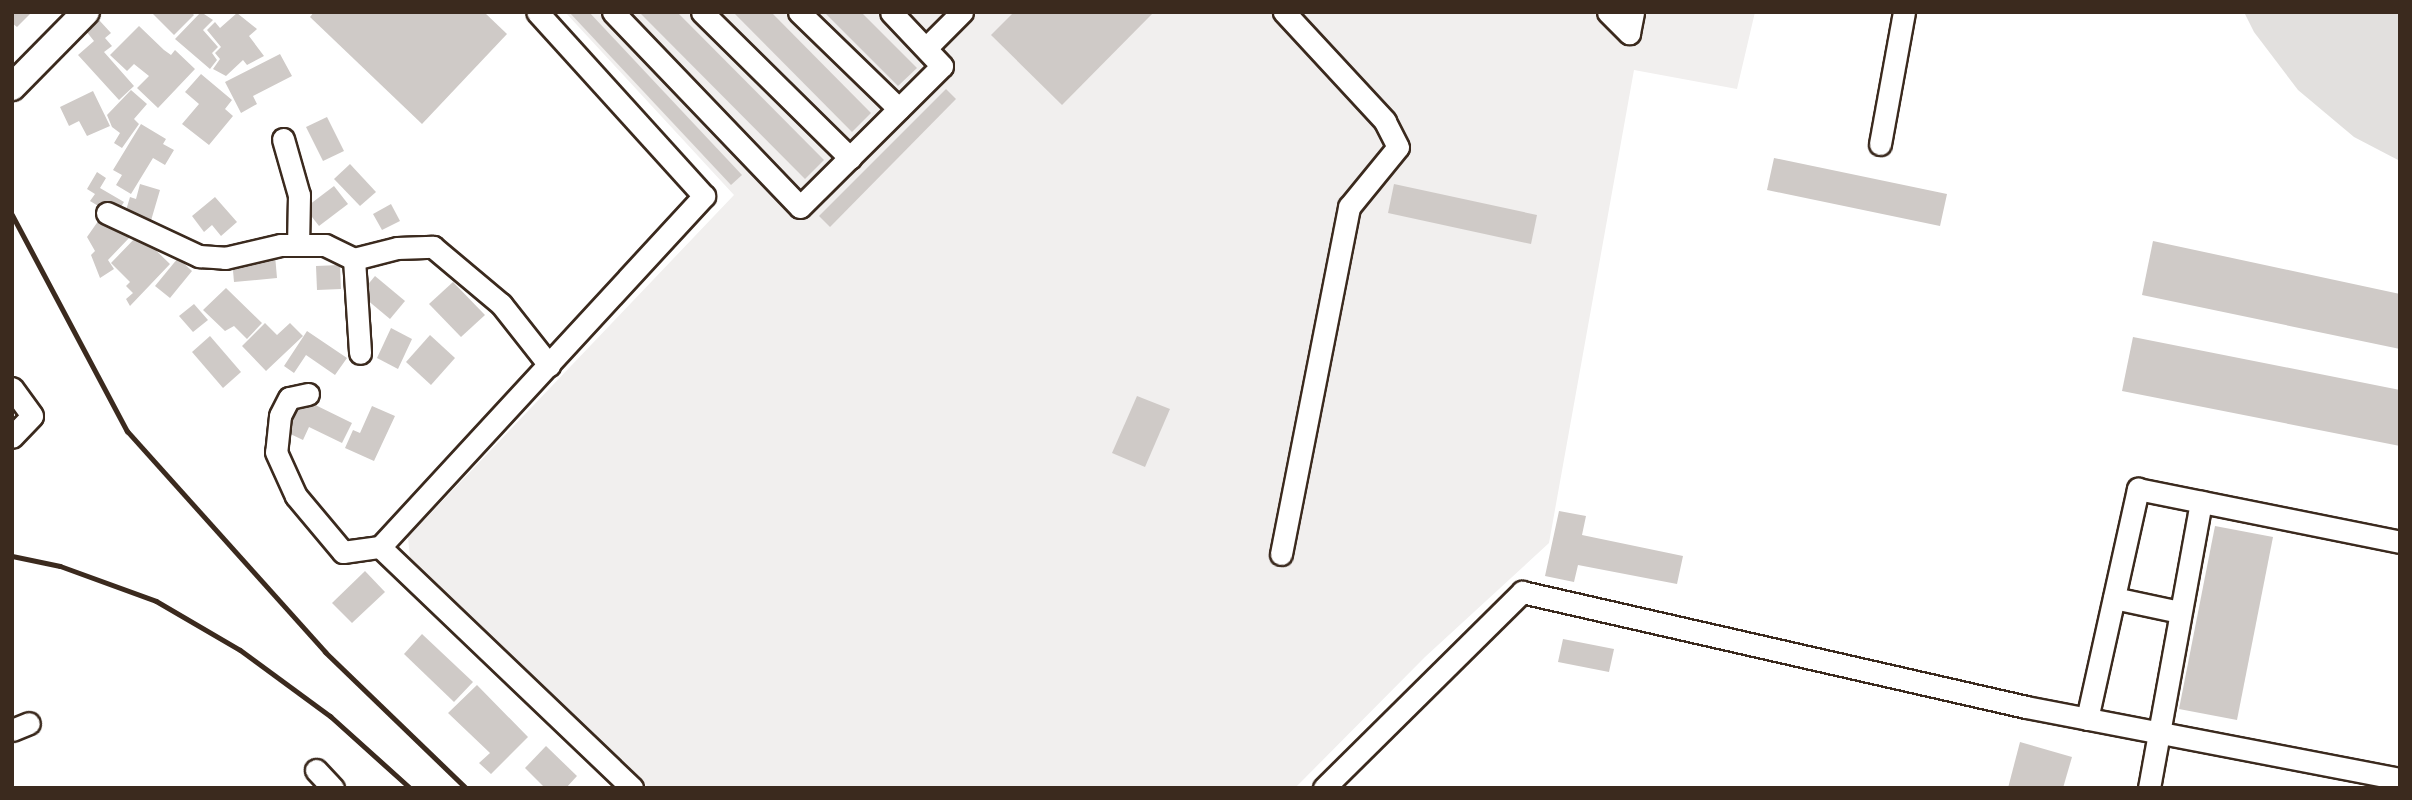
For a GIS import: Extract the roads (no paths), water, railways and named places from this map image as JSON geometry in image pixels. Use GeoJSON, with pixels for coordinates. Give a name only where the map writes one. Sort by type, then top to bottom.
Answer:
{"type":"FeatureCollection","features":[{"type":"Feature","properties":{"kind":"main road"},"geometry":{"type":"LineString","coordinates":[[12,87],[74,12]]}},
{"type":"Feature","properties":{"kind":"main road"},"geometry":{"type":"LineString","coordinates":[[12,74],[86,12]]}},
{"type":"Feature","properties":{"kind":"lane"},"geometry":{"type":"LineString","coordinates":[[309,394],[289,398],[280,416],[276,452],[296,496],[342,552],[380,547],[704,196],[537,12]]}},
{"type":"Feature","properties":{"kind":"lane"},"geometry":{"type":"LineString","coordinates":[[613,12],[800,207],[942,66],[891,12]]}},
{"type":"Feature","properties":{"kind":"lane"},"geometry":{"type":"LineString","coordinates":[[702,12],[850,158]]}},
{"type":"Feature","properties":{"kind":"lane"},"geometry":{"type":"LineString","coordinates":[[799,12],[899,109]]}},
{"type":"Feature","properties":{"kind":"lane"},"geometry":{"type":"LineString","coordinates":[[926,48],[962,12]]}},
{"type":"Feature","properties":{"kind":"lane"},"geometry":{"type":"LineString","coordinates":[[1280,554],[1349,207],[1398,147],[1385,121],[1284,12]]}},
{"type":"Feature","properties":{"kind":"lane"},"geometry":{"type":"LineString","coordinates":[[1608,12],[1629,33],[1633,12]]}},
{"type":"Feature","properties":{"kind":"lane"},"geometry":{"type":"LineString","coordinates":[[1880,144],[1904,12]]}},
{"type":"Feature","properties":{"kind":"lane"},"geometry":{"type":"LineString","coordinates":[[283,139],[299,195],[298,246]]}},
{"type":"Feature","properties":{"kind":"lane"},"geometry":{"type":"LineString","coordinates":[[107,213],[199,256],[225,258],[281,246],[325,246],[354,259],[397,248],[433,247],[502,304],[549,365]]}},
{"type":"Feature","properties":{"kind":"lane"},"geometry":{"type":"LineString","coordinates":[[354,259],[360,353]]}},
{"type":"Feature","properties":{"kind":"lane"},"geometry":{"type":"LineString","coordinates":[[12,387],[32,416],[12,437]]}},
{"type":"Feature","properties":{"kind":"lane"},"geometry":{"type":"LineString","coordinates":[[2087,719],[2138,489],[2400,542]]}},
{"type":"Feature","properties":{"kind":"lane"},"geometry":{"type":"LineString","coordinates":[[2149,788],[2201,502]]}},
{"type":"Feature","properties":{"kind":"lane"},"geometry":{"type":"LineString","coordinates":[[380,547],[632,788]]}},
{"type":"Feature","properties":{"kind":"lane"},"geometry":{"type":"LineString","coordinates":[[1324,788],[1522,592],[2087,719],[2400,779]]}},
{"type":"Feature","properties":{"kind":"lane"},"geometry":{"type":"LineString","coordinates":[[2114,598],[2180,612]]}},
{"type":"Feature","properties":{"kind":"lane"},"geometry":{"type":"LineString","coordinates":[[316,770],[333,788]]}},
{"type":"Feature","properties":{"kind":"railway"},"geometry":{"type":"LineString","coordinates":[[12,215],[127,431],[325,652],[466,788]]}},
{"type":"Feature","properties":{"kind":"railway"},"geometry":{"type":"LineString","coordinates":[[12,556],[60,566],[156,601],[240,650],[330,716],[410,788]]}}]}
